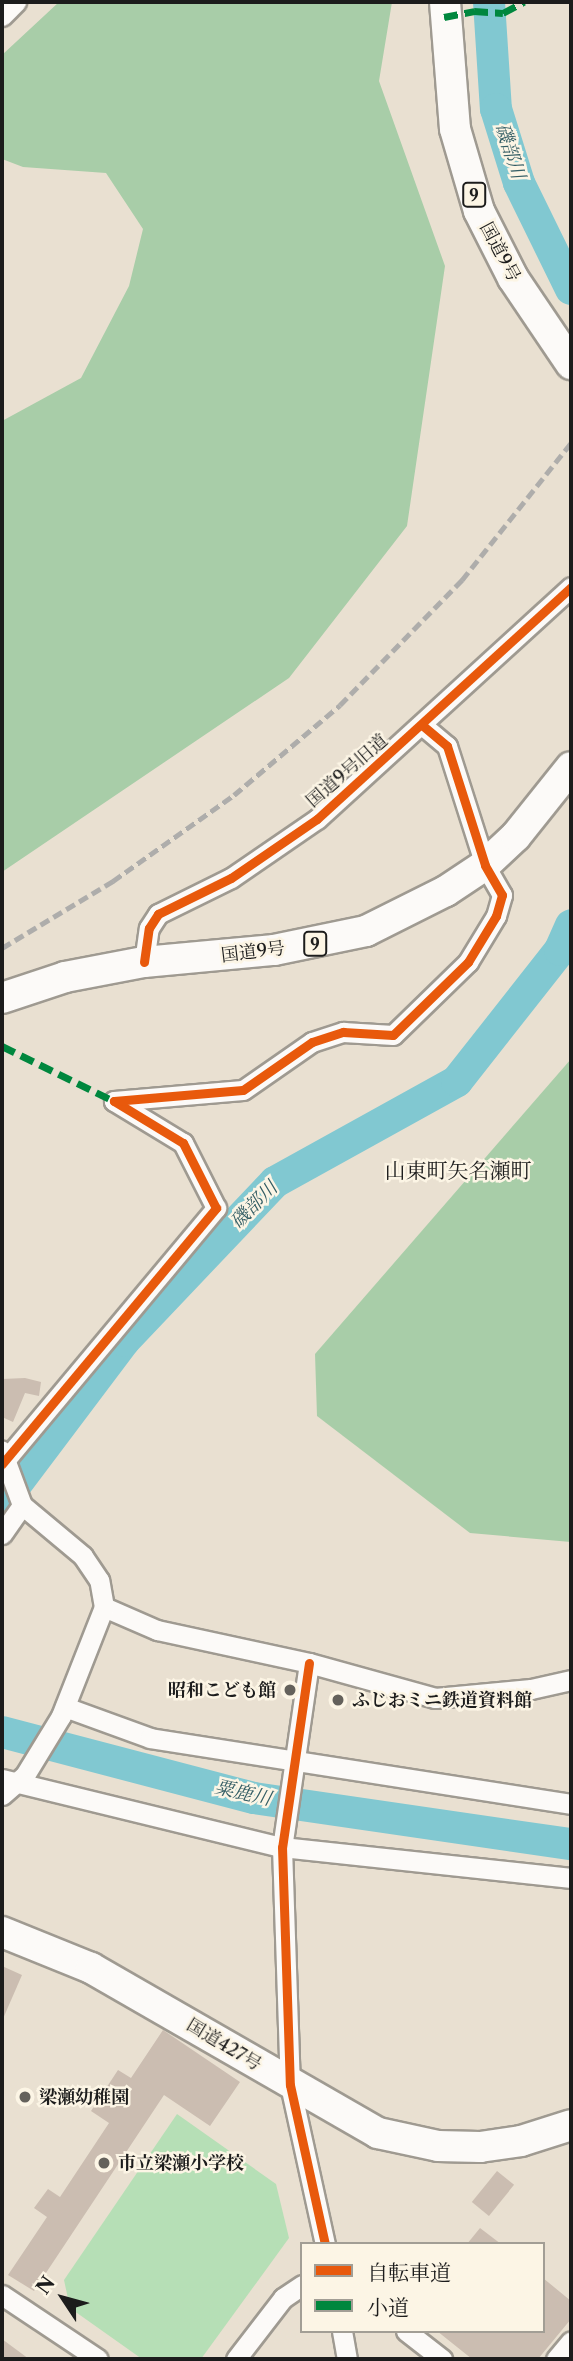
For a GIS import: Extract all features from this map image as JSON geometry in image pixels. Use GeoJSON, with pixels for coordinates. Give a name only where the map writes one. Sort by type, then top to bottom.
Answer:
{"type":"FeatureCollection","features":[{"type":"Feature","properties":{"kind":"highway","name":"国道9号"},"geometry":{"type":"LineString","coordinates":[[445,2],[449,90],[471,186],[501,257],[571,365]]}},
{"type":"Feature","properties":{"kind":"highway","name":"国道9号"},"geometry":{"type":"LineString","coordinates":[[2,998],[65,977],[144,962],[323,943],[407,912],[485,865],[524,827],[571,767]]}},
{"type":"Feature","properties":{"kind":"highway","name":"国道427号"},"geometry":{"type":"LineString","coordinates":[[2,1932],[91,1968],[359,2124],[418,2143],[459,2147],[502,2145],[571,2124]]}},
{"type":"Feature","properties":{"kind":"street"},"geometry":{"type":"LineString","coordinates":[[2,16],[16,2]]}},
{"type":"Feature","properties":{"kind":"street","name":"国道9号旧道"},"geometry":{"type":"LineString","coordinates":[[144,962],[149,928],[159,914],[274,851],[354,788],[571,587]]}},
{"type":"Feature","properties":{"kind":"street"},"geometry":{"type":"LineString","coordinates":[[422,725],[447,746],[485,865],[502,895],[496,916],[468,962],[393,1035],[343,1032],[312,1042],[243,1090],[114,1101],[183,1143],[216,1208],[3,1457],[22,1504],[83,1556],[99,1580],[104,1608],[63,1712],[11,1783],[282,1844],[571,1878]]}},
{"type":"Feature","properties":{"kind":"street"},"geometry":{"type":"LineString","coordinates":[[2,1534],[22,1504]]}},
{"type":"Feature","properties":{"kind":"street"},"geometry":{"type":"LineString","coordinates":[[104,1608],[157,1630],[309,1663],[435,1698],[531,1689],[571,1680]]}},
{"type":"Feature","properties":{"kind":"street"},"geometry":{"type":"LineString","coordinates":[[309,1663],[282,1844],[290,2085],[325,2242]]}},
{"type":"Feature","properties":{"kind":"street"},"geometry":{"type":"LineString","coordinates":[[63,1712],[150,1738],[292,1764],[571,1804]]}},
{"type":"Feature","properties":{"kind":"street"},"geometry":{"type":"LineString","coordinates":[[236,2359],[283,2298],[300,2286]]}},
{"type":"Feature","properties":{"kind":"street"},"geometry":{"type":"LineString","coordinates":[[2,2295],[99,2359]]}},
{"type":"Feature","properties":{"kind":"street"},"geometry":{"type":"LineString","coordinates":[[342,2333],[347,2359]]}},
{"type":"Feature","properties":{"kind":"street"},"geometry":{"type":"LineString","coordinates":[[409,2333],[442,2359]]}},
{"type":"Feature","properties":{"kind":"street"},"geometry":{"type":"LineString","coordinates":[[556,2359],[571,2342]]}},
{"type":"Feature","properties":{"kind":"green space"},"geometry":{"type":"Polygon","coordinates":[[[59,2],[392,2],[379,81],[445,266],[407,526],[289,678],[2,872],[2,421],[81,378],[129,286],[143,229],[106,173],[23,167],[2,159],[2,55],[59,2]]]}},
{"type":"Feature","properties":{"kind":"green space"},"geometry":{"type":"Polygon","coordinates":[[[571,1059],[571,1542],[470,1533],[317,1416],[315,1354],[571,1059]]]}},
{"type":"Feature","properties":{"kind":"green space"},"geometry":{"type":"Polygon","coordinates":[[[177,2114],[276,2184],[289,2238],[201,2359],[142,2359],[70,2308],[64,2280],[177,2114]]]}},
{"type":"Feature","properties":{"kind":"building"},"geometry":{"type":"Polygon","coordinates":[[[25,1378],[41,1382],[39,1396],[25,1393],[13,1422],[2,1417],[2,1379],[25,1378]]]}},
{"type":"Feature","properties":{"kind":"building"},"geometry":{"type":"Polygon","coordinates":[[[2,1966],[22,1975],[2,2021],[2,1966]]]}},
{"type":"Feature","properties":{"kind":"building"},"geometry":{"type":"Polygon","coordinates":[[[163,2030],[240,2082],[210,2126],[164,2095],[34,2291],[8,2275],[47,2217],[34,2208],[48,2189],[60,2197],[109,2123],[91,2111],[118,2070],[131,2078],[163,2030]]]}},
{"type":"Feature","properties":{"kind":"building"},"geometry":{"type":"Polygon","coordinates":[[[497,2171],[514,2185],[489,2216],[472,2202],[497,2171]]]}},
{"type":"Feature","properties":{"kind":"building"},"geometry":{"type":"Polygon","coordinates":[[[480,2228],[498,2242],[469,2242],[480,2228]]]}},
{"type":"Feature","properties":{"kind":"building"},"geometry":{"type":"Polygon","coordinates":[[[545,2280],[571,2301],[571,2319],[538,2359],[472,2359],[440,2333],[545,2333],[545,2280]]]}},
{"type":"Feature","properties":{"kind":"building"},"geometry":{"type":"Polygon","coordinates":[[[2,2339],[29,2359],[2,2359],[2,2339]]]}},
{"type":"Feature","properties":{"kind":"waterway","name":"磯部川"},"geometry":{"type":"LineString","coordinates":[[489,2],[496,109],[519,183],[571,289]]}},
{"type":"Feature","properties":{"kind":"waterway","name":"磯部川"},"geometry":{"type":"LineString","coordinates":[[2,1503],[124,1341],[275,1182],[457,1081],[560,950],[571,925]]}},
{"type":"Feature","properties":{"kind":"waterway","name":"粟鹿川"},"geometry":{"type":"LineString","coordinates":[[2,1732],[254,1798],[571,1844]]}},
{"type":"Feature","properties":{"kind":"railway"},"geometry":{"type":"LineString","coordinates":[[2,948],[113,881],[234,795],[340,705],[462,580],[571,443]]}},
{"type":"Feature","properties":{"kind":"marked path"},"geometry":{"type":"LineString","coordinates":[[444,17],[474,11],[503,13],[524,2]]}},
{"type":"Feature","properties":{"kind":"marked path"},"geometry":{"type":"LineString","coordinates":[[2,1046],[114,1101]]}},
{"type":"Feature","properties":{"kind":"cycle path"},"geometry":{"type":"LineString","coordinates":[[144,962],[149,928],[158,914],[231,878],[317,819],[571,587]]}},
{"type":"Feature","properties":{"kind":"cycle path"},"geometry":{"type":"LineString","coordinates":[[2,1464],[216,1208],[183,1143],[114,1101],[243,1090],[312,1042],[343,1032],[393,1035],[468,962],[496,916],[502,895],[485,865],[447,746],[422,725]]}},
{"type":"Feature","properties":{"kind":"cycle path"},"geometry":{"type":"LineString","coordinates":[[309,1663],[282,1847],[290,2085],[325,2242]]}},
{"type":"Feature","properties":{"kind":"place","name":"昭和こども館"},"geometry":{"type":"Point","coordinates":[290,1690]}},
{"type":"Feature","properties":{"kind":"place","name":"ふじおミニ鉄道資料館"},"geometry":{"type":"Point","coordinates":[338,1700]}},
{"type":"Feature","properties":{"kind":"place","name":"梁瀬幼稚園"},"geometry":{"type":"Point","coordinates":[25,2097]}},
{"type":"Feature","properties":{"kind":"place","name":"市立梁瀬小学校"},"geometry":{"type":"Point","coordinates":[104,2163]}},
{"type":"Feature","properties":{"kind":"district","name":"山東町矢名瀬町"},"geometry":{"type":"Point","coordinates":[458,1171]}}]}
